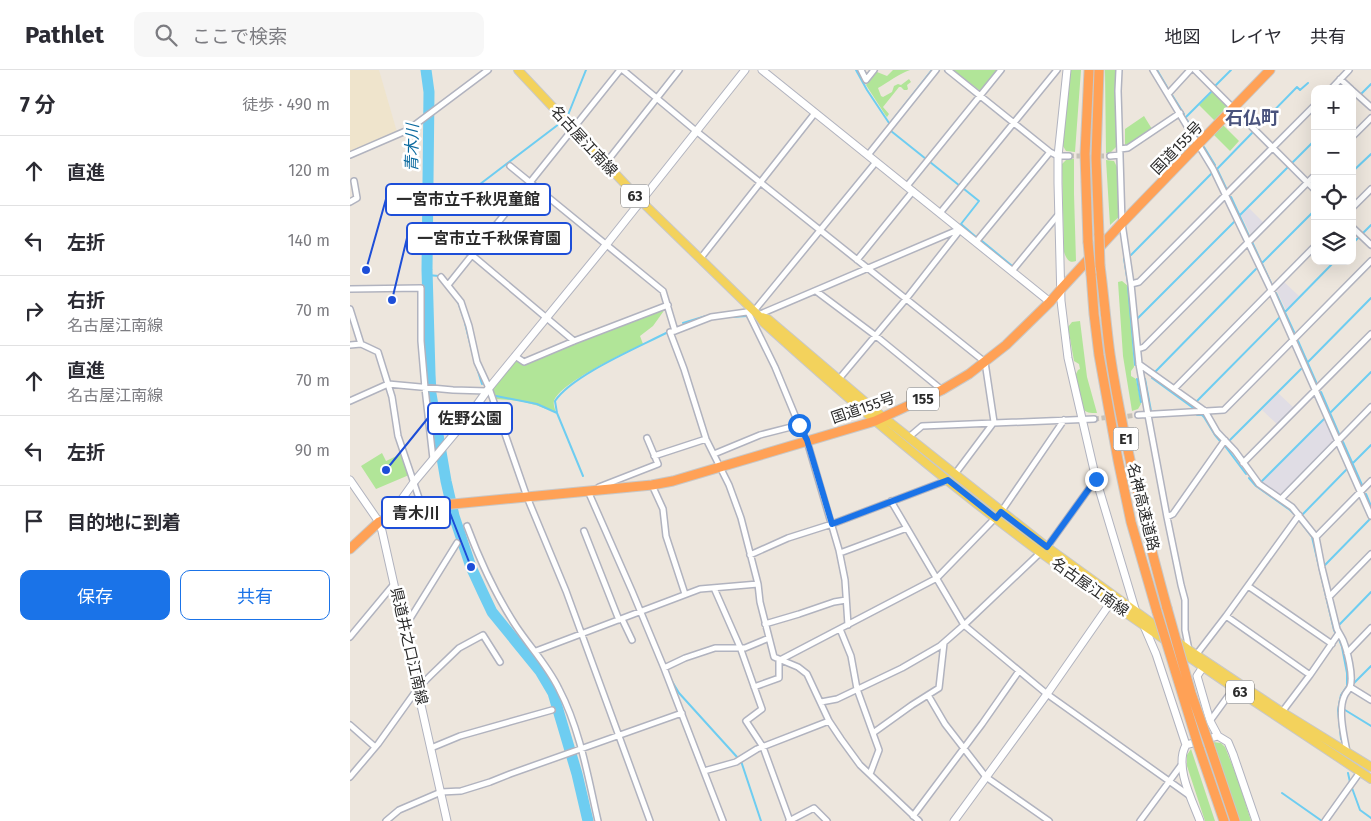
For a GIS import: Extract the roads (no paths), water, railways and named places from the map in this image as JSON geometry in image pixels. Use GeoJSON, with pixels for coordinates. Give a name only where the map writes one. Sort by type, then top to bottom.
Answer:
{"type":"FeatureCollection","features":[{"type":"Feature","properties":{"kind":"highway","name":"名神高速道路"},"geometry":{"type":"LineString","coordinates":[[1089,70],[1085,154],[1088,242],[1099,356],[1118,460],[1132,522],[1157,612],[1199,748],[1224,821]]}},
{"type":"Feature","properties":{"kind":"highway","name":"名神高速道路"},"geometry":{"type":"LineString","coordinates":[[1099,70],[1096,158],[1100,266],[1110,353],[1120,410],[1144,522],[1167,608],[1191,693],[1235,821]]}},
{"type":"Feature","properties":{"kind":"highway","name":"国道155号"},"geometry":{"type":"LineString","coordinates":[[350,548],[379,522],[396,514],[422,506],[652,485],[691,476],[879,419],[942,390],[985,362],[1021,331],[1270,70]]}},
{"type":"Feature","properties":{"kind":"main road","name":"名古屋江南線"},"geometry":{"type":"LineString","coordinates":[[518,70],[641,202],[754,313],[819,373],[879,419],[909,437],[955,474],[998,515]]}},
{"type":"Feature","properties":{"kind":"main road","name":"名古屋江南線"},"geometry":{"type":"LineString","coordinates":[[754,313],[768,319],[839,379],[879,419],[948,480],[998,515],[1110,602],[1203,667],[1371,779]]}},
{"type":"Feature","properties":{"kind":"main road","name":"名古屋江南線"},"geometry":{"type":"LineString","coordinates":[[1044,550],[1282,712],[1371,767]]}},
{"type":"Feature","properties":{"kind":"street"},"geometry":{"type":"LineString","coordinates":[[350,155],[408,130],[488,70]]}},
{"type":"Feature","properties":{"kind":"street"},"geometry":{"type":"LineString","coordinates":[[448,285],[471,254],[621,70],[985,362],[994,422],[955,474]]}},
{"type":"Feature","properties":{"kind":"street"},"geometry":{"type":"LineString","coordinates":[[605,164],[679,70]]}},
{"type":"Feature","properties":{"kind":"street"},"geometry":{"type":"LineString","coordinates":[[379,522],[394,510],[414,482],[606,246],[745,70]]}},
{"type":"Feature","properties":{"kind":"street"},"geometry":{"type":"LineString","coordinates":[[762,70],[1050,302]]}},
{"type":"Feature","properties":{"kind":"street"},"geometry":{"type":"LineString","coordinates":[[861,70],[866,80],[874,70]]}},
{"type":"Feature","properties":{"kind":"street"},"geometry":{"type":"LineString","coordinates":[[868,155],[936,70]]}},
{"type":"Feature","properties":{"kind":"street"},"geometry":{"type":"LineString","coordinates":[[948,70],[1050,152],[1058,156],[1069,156]]}},
{"type":"Feature","properties":{"kind":"street"},"geometry":{"type":"LineString","coordinates":[[857,260],[1001,70]]}},
{"type":"Feature","properties":{"kind":"street"},"geometry":{"type":"LineString","coordinates":[[940,213],[1057,70]]}},
{"type":"Feature","properties":{"kind":"street"},"geometry":{"type":"LineString","coordinates":[[1067,70],[1058,156],[1058,215],[1061,301],[1068,358],[1096,479],[1134,610],[1145,626],[1156,654],[1186,745]]}},
{"type":"Feature","properties":{"kind":"street"},"geometry":{"type":"LineString","coordinates":[[1119,70],[1122,224],[1131,284],[1139,364],[1167,517],[1185,600],[1185,630],[1193,652],[1226,616],[1299,515]]}},
{"type":"Feature","properties":{"kind":"street"},"geometry":{"type":"LineString","coordinates":[[1153,70],[1199,145],[1226,195],[1271,290],[1371,516]]}},
{"type":"Feature","properties":{"kind":"street"},"geometry":{"type":"LineString","coordinates":[[1168,94],[1190,70]]}},
{"type":"Feature","properties":{"kind":"street"},"geometry":{"type":"LineString","coordinates":[[1195,70],[1311,185]]}},
{"type":"Feature","properties":{"kind":"street"},"geometry":{"type":"LineString","coordinates":[[1335,85],[1349,70]]}},
{"type":"Feature","properties":{"kind":"street"},"geometry":{"type":"LineString","coordinates":[[1340,79],[1347,85]]}},
{"type":"Feature","properties":{"kind":"street"},"geometry":{"type":"LineString","coordinates":[[1356,93],[1371,108]]}},
{"type":"Feature","properties":{"kind":"street"},"geometry":{"type":"LineString","coordinates":[[1131,284],[1139,282],[1311,109]]}},
{"type":"Feature","properties":{"kind":"street"},"geometry":{"type":"LineString","coordinates":[[700,259],[815,113]]}},
{"type":"Feature","properties":{"kind":"street"},"geometry":{"type":"LineString","coordinates":[[1110,156],[1128,148],[1180,114]]}},
{"type":"Feature","properties":{"kind":"street"},"geometry":{"type":"LineString","coordinates":[[1356,133],[1371,118]]}},
{"type":"Feature","properties":{"kind":"street"},"geometry":{"type":"LineString","coordinates":[[976,242],[1050,152]]}},
{"type":"Feature","properties":{"kind":"street"},"geometry":{"type":"LineString","coordinates":[[754,313],[876,162]]}},
{"type":"Feature","properties":{"kind":"street"},"geometry":{"type":"LineString","coordinates":[[510,166],[663,291],[675,331]]}},
{"type":"Feature","properties":{"kind":"street"},"geometry":{"type":"LineString","coordinates":[[1138,349],[1144,347],[1311,179]]}},
{"type":"Feature","properties":{"kind":"street"},"geometry":{"type":"LineString","coordinates":[[350,202],[357,198],[354,181]]}},
{"type":"Feature","properties":{"kind":"street"},"geometry":{"type":"LineString","coordinates":[[1356,204],[1371,189]]}},
{"type":"Feature","properties":{"kind":"street"},"geometry":{"type":"LineString","coordinates":[[1012,271],[1058,215]]}},
{"type":"Feature","properties":{"kind":"street"},"geometry":{"type":"LineString","coordinates":[[441,229],[574,341]]}},
{"type":"Feature","properties":{"kind":"street"},"geometry":{"type":"LineString","coordinates":[[919,821],[860,765],[829,721],[807,674],[798,667],[774,657],[741,518],[729,485],[706,439],[684,368],[670,332],[711,317],[754,313],[816,290],[960,230]]}},
{"type":"Feature","properties":{"kind":"street"},"geometry":{"type":"LineString","coordinates":[[839,379],[876,336],[960,230]]}},
{"type":"Feature","properties":{"kind":"street"},"geometry":{"type":"LineString","coordinates":[[1356,231],[1371,245]]}},
{"type":"Feature","properties":{"kind":"street"},"geometry":{"type":"LineString","coordinates":[[1174,389],[1311,250]]}},
{"type":"Feature","properties":{"kind":"street"},"geometry":{"type":"LineString","coordinates":[[1138,415],[1224,410],[1371,261]]}},
{"type":"Feature","properties":{"kind":"street"},"geometry":{"type":"LineString","coordinates":[[441,277],[461,302],[469,326],[477,362],[527,497],[566,591],[650,821]]}},
{"type":"Feature","properties":{"kind":"street"},"geometry":{"type":"LineString","coordinates":[[350,289],[421,288],[421,342],[434,458]]}},
{"type":"Feature","properties":{"kind":"street"},"geometry":{"type":"LineString","coordinates":[[816,290],[942,390]]}},
{"type":"Feature","properties":{"kind":"street"},"geometry":{"type":"LineString","coordinates":[[515,356],[524,362],[668,304]]}},
{"type":"Feature","properties":{"kind":"street"},"geometry":{"type":"LineString","coordinates":[[350,309],[361,344]]}},
{"type":"Feature","properties":{"kind":"street"},"geometry":{"type":"LineString","coordinates":[[754,313],[799,425],[807,440],[840,553],[845,580],[848,625]]}},
{"type":"Feature","properties":{"kind":"street"},"geometry":{"type":"LineString","coordinates":[[1243,463],[1371,334]]}},
{"type":"Feature","properties":{"kind":"street"},"geometry":{"type":"LineString","coordinates":[[350,345],[361,344],[378,352],[392,397],[398,436],[422,506]]}},
{"type":"Feature","properties":{"kind":"street"},"geometry":{"type":"LineString","coordinates":[[1139,364],[1205,411],[1218,432],[1235,451],[1258,484],[1292,507],[1316,537],[1329,597],[1347,653],[1350,673],[1350,687],[1344,696],[1342,710],[1347,752]]}},
{"type":"Feature","properties":{"kind":"street"},"geometry":{"type":"LineString","coordinates":[[350,402],[388,384],[425,388],[488,390]]}},
{"type":"Feature","properties":{"kind":"street"},"geometry":{"type":"LineString","coordinates":[[1280,499],[1371,407]]}},
{"type":"Feature","properties":{"kind":"street"},"geometry":{"type":"LineString","coordinates":[[909,437],[922,426],[1094,419]]}},
{"type":"Feature","properties":{"kind":"street"},"geometry":{"type":"LineString","coordinates":[[779,660],[937,578],[998,515],[1064,420]]}},
{"type":"Feature","properties":{"kind":"street"},"geometry":{"type":"LineString","coordinates":[[714,454],[760,435],[799,425]]}},
{"type":"Feature","properties":{"kind":"street"},"geometry":{"type":"LineString","coordinates":[[646,438],[658,464],[588,491],[641,611],[723,821]]}},
{"type":"Feature","properties":{"kind":"street"},"geometry":{"type":"LineString","coordinates":[[654,456],[706,439]]}},
{"type":"Feature","properties":{"kind":"street"},"geometry":{"type":"LineString","coordinates":[[1167,517],[1173,514],[1225,440]]}},
{"type":"Feature","properties":{"kind":"street"},"geometry":{"type":"LineString","coordinates":[[821,702],[837,699],[902,668],[944,644],[1044,550],[1096,479]]}},
{"type":"Feature","properties":{"kind":"street","name":"県道井之口江南線"},"geometry":{"type":"LineString","coordinates":[[350,480],[379,522],[382,531],[447,821]]}},
{"type":"Feature","properties":{"kind":"street"},"geometry":{"type":"LineString","coordinates":[[750,555],[788,538],[832,524],[948,480]]}},
{"type":"Feature","properties":{"kind":"street"},"geometry":{"type":"LineString","coordinates":[[1316,537],[1371,481]]}},
{"type":"Feature","properties":{"kind":"street"},"geometry":{"type":"LineString","coordinates":[[652,485],[663,509],[666,536],[686,594]]}},
{"type":"Feature","properties":{"kind":"street"},"geometry":{"type":"LineString","coordinates":[[891,501],[964,626],[1047,694],[1191,797]]}},
{"type":"Feature","properties":{"kind":"street"},"geometry":{"type":"LineString","coordinates":[[467,526],[480,561],[503,605],[560,689],[581,749],[598,821]]}},
{"type":"Feature","properties":{"kind":"street"},"geometry":{"type":"LineString","coordinates":[[840,553],[908,528]]}},
{"type":"Feature","properties":{"kind":"street"},"geometry":{"type":"LineString","coordinates":[[584,531],[620,619],[632,640]]}},
{"type":"Feature","properties":{"kind":"street"},"geometry":{"type":"LineString","coordinates":[[404,624],[408,622],[456,543]]}},
{"type":"Feature","properties":{"kind":"street"},"geometry":{"type":"LineString","coordinates":[[1329,597],[1371,554]]}},
{"type":"Feature","properties":{"kind":"street"},"geometry":{"type":"LineString","coordinates":[[350,637],[394,584]]}},
{"type":"Feature","properties":{"kind":"street"},"geometry":{"type":"LineString","coordinates":[[536,651],[700,589],[758,584]]}},
{"type":"Feature","properties":{"kind":"street"},"geometry":{"type":"LineString","coordinates":[[1248,586],[1332,644]]}},
{"type":"Feature","properties":{"kind":"street"},"geometry":{"type":"LineString","coordinates":[[714,588],[740,647],[762,708],[746,721],[763,747],[789,821],[814,808],[827,821]]}},
{"type":"Feature","properties":{"kind":"street"},"geometry":{"type":"LineString","coordinates":[[765,624],[846,600]]}},
{"type":"Feature","properties":{"kind":"street"},"geometry":{"type":"LineString","coordinates":[[954,821],[1047,694],[1110,602]]}},
{"type":"Feature","properties":{"kind":"street"},"geometry":{"type":"LineString","coordinates":[[1226,616],[1310,675]]}},
{"type":"Feature","properties":{"kind":"street"},"geometry":{"type":"LineString","coordinates":[[1347,653],[1371,628]]}},
{"type":"Feature","properties":{"kind":"street"},"geometry":{"type":"LineString","coordinates":[[840,629],[852,656],[857,689],[879,750],[870,774]]}},
{"type":"Feature","properties":{"kind":"street"},"geometry":{"type":"LineString","coordinates":[[1282,712],[1339,633]]}},
{"type":"Feature","properties":{"kind":"street"},"geometry":{"type":"LineString","coordinates":[[350,777],[375,748],[418,688],[459,648],[483,635],[500,662]]}},
{"type":"Feature","properties":{"kind":"street"},"geometry":{"type":"LineString","coordinates":[[664,668],[685,658],[716,648],[746,648],[768,638]]}},
{"type":"Feature","properties":{"kind":"street"},"geometry":{"type":"LineString","coordinates":[[873,733],[939,688],[944,644]]}},
{"type":"Feature","properties":{"kind":"street"},"geometry":{"type":"LineString","coordinates":[[754,687],[779,678],[779,660]]}},
{"type":"Feature","properties":{"kind":"street"},"geometry":{"type":"LineString","coordinates":[[1203,667],[1197,676],[1210,721],[1218,736],[1228,742],[1256,821]]}},
{"type":"Feature","properties":{"kind":"street"},"geometry":{"type":"LineString","coordinates":[[913,816],[1019,671]]}},
{"type":"Feature","properties":{"kind":"street"},"geometry":{"type":"LineString","coordinates":[[1350,687],[1371,700]]}},
{"type":"Feature","properties":{"kind":"street"},"geometry":{"type":"LineString","coordinates":[[1210,721],[1234,688]]}},
{"type":"Feature","properties":{"kind":"street"},"geometry":{"type":"LineString","coordinates":[[928,695],[945,724],[986,777],[1049,821]]}},
{"type":"Feature","properties":{"kind":"street"},"geometry":{"type":"LineString","coordinates":[[432,748],[460,736],[552,710]]}},
{"type":"Feature","properties":{"kind":"street"},"geometry":{"type":"LineString","coordinates":[[386,821],[399,810],[441,792],[461,791],[490,782],[682,713]]}},
{"type":"Feature","properties":{"kind":"street"},"geometry":{"type":"LineString","coordinates":[[704,771],[736,762],[757,749],[829,721]]}},
{"type":"Feature","properties":{"kind":"street"},"geometry":{"type":"LineString","coordinates":[[350,725],[375,748]]}},
{"type":"Feature","properties":{"kind":"street"},"geometry":{"type":"LineString","coordinates":[[1200,821],[1182,770],[1183,750],[1186,745],[1218,736]]}},
{"type":"Feature","properties":{"kind":"street"},"geometry":{"type":"LineString","coordinates":[[1140,821],[1182,764]]}},
{"type":"Feature","properties":{"kind":"street"},"geometry":{"type":"LineString","coordinates":[[1325,821],[1360,772]]}},
{"type":"Feature","properties":{"kind":"street"},"geometry":{"type":"LineString","coordinates":[[1037,821],[1041,816]]}},
{"type":"Feature","properties":{"kind":"waterway","name":"青木川"},"geometry":{"type":"LineString","coordinates":[[426,70],[429,92],[427,270],[430,374],[431,394],[446,481],[454,516],[471,567],[492,612],[540,671],[553,693],[577,774],[588,821]]}},
{"type":"Feature","properties":{"kind":"waterway"},"geometry":{"type":"LineString","coordinates":[[568,115],[586,70]]}},
{"type":"Feature","properties":{"kind":"waterway"},"geometry":{"type":"LineString","coordinates":[[856,70],[889,123]]}},
{"type":"Feature","properties":{"kind":"waterway"},"geometry":{"type":"LineString","coordinates":[[887,127],[932,70]]}},
{"type":"Feature","properties":{"kind":"waterway"},"geometry":{"type":"LineString","coordinates":[[1157,70],[1167,87]]}},
{"type":"Feature","properties":{"kind":"waterway"},"geometry":{"type":"LineString","coordinates":[[1215,86],[1231,70]]}},
{"type":"Feature","properties":{"kind":"waterway"},"geometry":{"type":"LineString","coordinates":[[1257,128],[1297,87],[1300,90],[1308,83]]}},
{"type":"Feature","properties":{"kind":"waterway"},"geometry":{"type":"LineString","coordinates":[[1362,93],[1371,84]]}},
{"type":"Feature","properties":{"kind":"waterway"},"geometry":{"type":"LineString","coordinates":[[1186,117],[1211,92]]}},
{"type":"Feature","properties":{"kind":"waterway"},"geometry":{"type":"LineString","coordinates":[[1172,95],[1184,114]]}},
{"type":"Feature","properties":{"kind":"waterway"},"geometry":{"type":"LineString","coordinates":[[1185,117],[1198,137]]}},
{"type":"Feature","properties":{"kind":"waterway"},"geometry":{"type":"LineString","coordinates":[[439,195],[471,191],[559,124]]}},
{"type":"Feature","properties":{"kind":"waterway"},"geometry":{"type":"LineString","coordinates":[[891,131],[926,159]]}},
{"type":"Feature","properties":{"kind":"waterway"},"geometry":{"type":"LineString","coordinates":[[1226,188],[1217,169],[1252,133]]}},
{"type":"Feature","properties":{"kind":"waterway"},"geometry":{"type":"LineString","coordinates":[[1292,163],[1311,144]]}},
{"type":"Feature","properties":{"kind":"waterway"},"geometry":{"type":"LineString","coordinates":[[1204,147],[1215,165]]}},
{"type":"Feature","properties":{"kind":"waterway"},"geometry":{"type":"LineString","coordinates":[[1356,168],[1371,154]]}},
{"type":"Feature","properties":{"kind":"waterway"},"geometry":{"type":"LineString","coordinates":[[930,162],[960,186]]}},
{"type":"Feature","properties":{"kind":"waterway"},"geometry":{"type":"LineString","coordinates":[[1240,215],[1288,167]]}},
{"type":"Feature","properties":{"kind":"waterway"},"geometry":{"type":"LineString","coordinates":[[1131,255],[1211,174]]}},
{"type":"Feature","properties":{"kind":"waterway"},"geometry":{"type":"LineString","coordinates":[[964,189],[979,201],[961,224],[976,237]]}},
{"type":"Feature","properties":{"kind":"waterway"},"geometry":{"type":"LineString","coordinates":[[1231,197],[1249,236]]}},
{"type":"Feature","properties":{"kind":"waterway"},"geometry":{"type":"LineString","coordinates":[[1262,263],[1311,214]]}},
{"type":"Feature","properties":{"kind":"waterway"},"geometry":{"type":"LineString","coordinates":[[1138,318],[1234,222]]}},
{"type":"Feature","properties":{"kind":"waterway"},"geometry":{"type":"LineString","coordinates":[[1363,233],[1371,225]]}},
{"type":"Feature","properties":{"kind":"waterway"},"geometry":{"type":"LineString","coordinates":[[982,241],[1011,265]]}},
{"type":"Feature","properties":{"kind":"waterway"},"geometry":{"type":"LineString","coordinates":[[1252,242],[1271,283]]}},
{"type":"Feature","properties":{"kind":"waterway"},"geometry":{"type":"LineString","coordinates":[[1124,258],[1128,283]]}},
{"type":"Feature","properties":{"kind":"waterway"},"geometry":{"type":"LineString","coordinates":[[1285,312],[1331,265]]}},
{"type":"Feature","properties":{"kind":"waterway"},"geometry":{"type":"LineString","coordinates":[[1155,372],[1256,269]]}},
{"type":"Feature","properties":{"kind":"waterway"},"geometry":{"type":"LineString","coordinates":[[427,275],[439,276]]}},
{"type":"Feature","properties":{"kind":"waterway"},"geometry":{"type":"LineString","coordinates":[[1128,287],[1135,365]]}},
{"type":"Feature","properties":{"kind":"waterway"},"geometry":{"type":"LineString","coordinates":[[1276,293],[1294,332]]}},
{"type":"Feature","properties":{"kind":"waterway"},"geometry":{"type":"LineString","coordinates":[[455,298],[464,319]]}},
{"type":"Feature","properties":{"kind":"waterway"},"geometry":{"type":"LineString","coordinates":[[1308,362],[1371,298]]}},
{"type":"Feature","properties":{"kind":"waterway"},"geometry":{"type":"LineString","coordinates":[[683,323],[706,316]]}},
{"type":"Feature","properties":{"kind":"waterway"},"geometry":{"type":"LineString","coordinates":[[732,317],[747,316]]}},
{"type":"Feature","properties":{"kind":"waterway"},"geometry":{"type":"LineString","coordinates":[[1196,402],[1280,317]]}},
{"type":"Feature","properties":{"kind":"waterway"},"geometry":{"type":"LineString","coordinates":[[465,323],[473,355]]}},
{"type":"Feature","properties":{"kind":"waterway"},"geometry":{"type":"LineString","coordinates":[[557,413],[555,401],[576,381],[607,362],[668,332]]}},
{"type":"Feature","properties":{"kind":"waterway"},"geometry":{"type":"LineString","coordinates":[[1298,341],[1316,382]]}},
{"type":"Feature","properties":{"kind":"waterway"},"geometry":{"type":"LineString","coordinates":[[476,365],[482,384]]}},
{"type":"Feature","properties":{"kind":"waterway"},"geometry":{"type":"LineString","coordinates":[[1229,441],[1301,369]]}},
{"type":"Feature","properties":{"kind":"waterway"},"geometry":{"type":"LineString","coordinates":[[1330,413],[1371,372]]}},
{"type":"Feature","properties":{"kind":"waterway"},"geometry":{"type":"LineString","coordinates":[[1152,378],[1196,410]]}},
{"type":"Feature","properties":{"kind":"waterway"},"geometry":{"type":"LineString","coordinates":[[1137,379],[1141,402]]}},
{"type":"Feature","properties":{"kind":"waterway"},"geometry":{"type":"LineString","coordinates":[[1145,379],[1151,411]]}},
{"type":"Feature","properties":{"kind":"waterway"},"geometry":{"type":"LineString","coordinates":[[1321,392],[1339,434]]}},
{"type":"Feature","properties":{"kind":"waterway"},"geometry":{"type":"LineString","coordinates":[[496,396],[537,404],[557,413],[583,476]]}},
{"type":"Feature","properties":{"kind":"waterway"},"geometry":{"type":"LineString","coordinates":[[1197,415],[1204,417],[1220,441]]}},
{"type":"Feature","properties":{"kind":"waterway"},"geometry":{"type":"LineString","coordinates":[[1261,482],[1324,419]]}},
{"type":"Feature","properties":{"kind":"waterway"},"geometry":{"type":"LineString","coordinates":[[1343,442],[1362,485]]}},
{"type":"Feature","properties":{"kind":"waterway"},"geometry":{"type":"LineString","coordinates":[[1352,464],[1371,445]]}},
{"type":"Feature","properties":{"kind":"waterway"},"geometry":{"type":"LineString","coordinates":[[1225,446],[1246,474]]}},
{"type":"Feature","properties":{"kind":"waterway"},"geometry":{"type":"LineString","coordinates":[[1303,514],[1346,470]]}},
{"type":"Feature","properties":{"kind":"waterway"},"geometry":{"type":"LineString","coordinates":[[1249,478],[1256,486],[1294,514]]}},
{"type":"Feature","properties":{"kind":"waterway"},"geometry":{"type":"LineString","coordinates":[[1366,494],[1371,506]]}},
{"type":"Feature","properties":{"kind":"waterway"},"geometry":{"type":"LineString","coordinates":[[1299,520],[1312,537],[1336,634]]}},
{"type":"Feature","properties":{"kind":"waterway"},"geometry":{"type":"LineString","coordinates":[[1325,565],[1369,520]]}},
{"type":"Feature","properties":{"kind":"waterway"},"geometry":{"type":"LineString","coordinates":[[1340,624],[1371,592]]}},
{"type":"Feature","properties":{"kind":"waterway"},"geometry":{"type":"LineString","coordinates":[[637,597],[642,609]]}},
{"type":"Feature","properties":{"kind":"waterway"},"geometry":{"type":"LineString","coordinates":[[644,613],[648,623]]}},
{"type":"Feature","properties":{"kind":"waterway"},"geometry":{"type":"LineString","coordinates":[[1339,639],[1347,673],[1347,686],[1341,695],[1338,710],[1341,739]]}},
{"type":"Feature","properties":{"kind":"waterway"},"geometry":{"type":"LineString","coordinates":[[1354,683],[1371,666]]}},
{"type":"Feature","properties":{"kind":"waterway"},"geometry":{"type":"LineString","coordinates":[[670,678],[679,693],[737,757]]}},
{"type":"Feature","properties":{"kind":"waterway"},"geometry":{"type":"LineString","coordinates":[[1345,710],[1371,726]]}},
{"type":"Feature","properties":{"kind":"waterway"},"geometry":{"type":"LineString","coordinates":[[741,761],[761,821]]}},
{"type":"Feature","properties":{"kind":"waterway"},"geometry":{"type":"LineString","coordinates":[[1348,773],[1350,782]]}},
{"type":"Feature","properties":{"kind":"waterway"},"geometry":{"type":"LineString","coordinates":[[1352,788],[1360,810],[1371,818]]}},
{"type":"Feature","properties":{"kind":"waterway"},"geometry":{"type":"LineString","coordinates":[[1282,793],[1322,821]]}},
{"type":"Feature","properties":{"kind":"tunnel"},"geometry":{"type":"LineString","coordinates":[[1069,156],[1110,156]]}},
{"type":"Feature","properties":{"kind":"tunnel"},"geometry":{"type":"LineString","coordinates":[[1120,417],[1138,415]]}},
{"type":"Feature","properties":{"kind":"tunnel"},"geometry":{"type":"LineString","coordinates":[[1094,419],[1111,417]]}},
{"type":"Feature","properties":{"kind":"place","name":"一宮市立千秋児童館"},"geometry":{"type":"Point","coordinates":[366,270]}},
{"type":"Feature","properties":{"kind":"place","name":"一宮市立千秋保育園"},"geometry":{"type":"Point","coordinates":[392,300]}},
{"type":"Feature","properties":{"kind":"place","name":"佐野公園"},"geometry":{"type":"Point","coordinates":[386,470]}},
{"type":"Feature","properties":{"kind":"place","name":"青木川"},"geometry":{"type":"Point","coordinates":[471,567]}},
{"type":"Feature","properties":{"kind":"district","name":"石仏町"},"geometry":{"type":"Point","coordinates":[1252,118]}}]}
